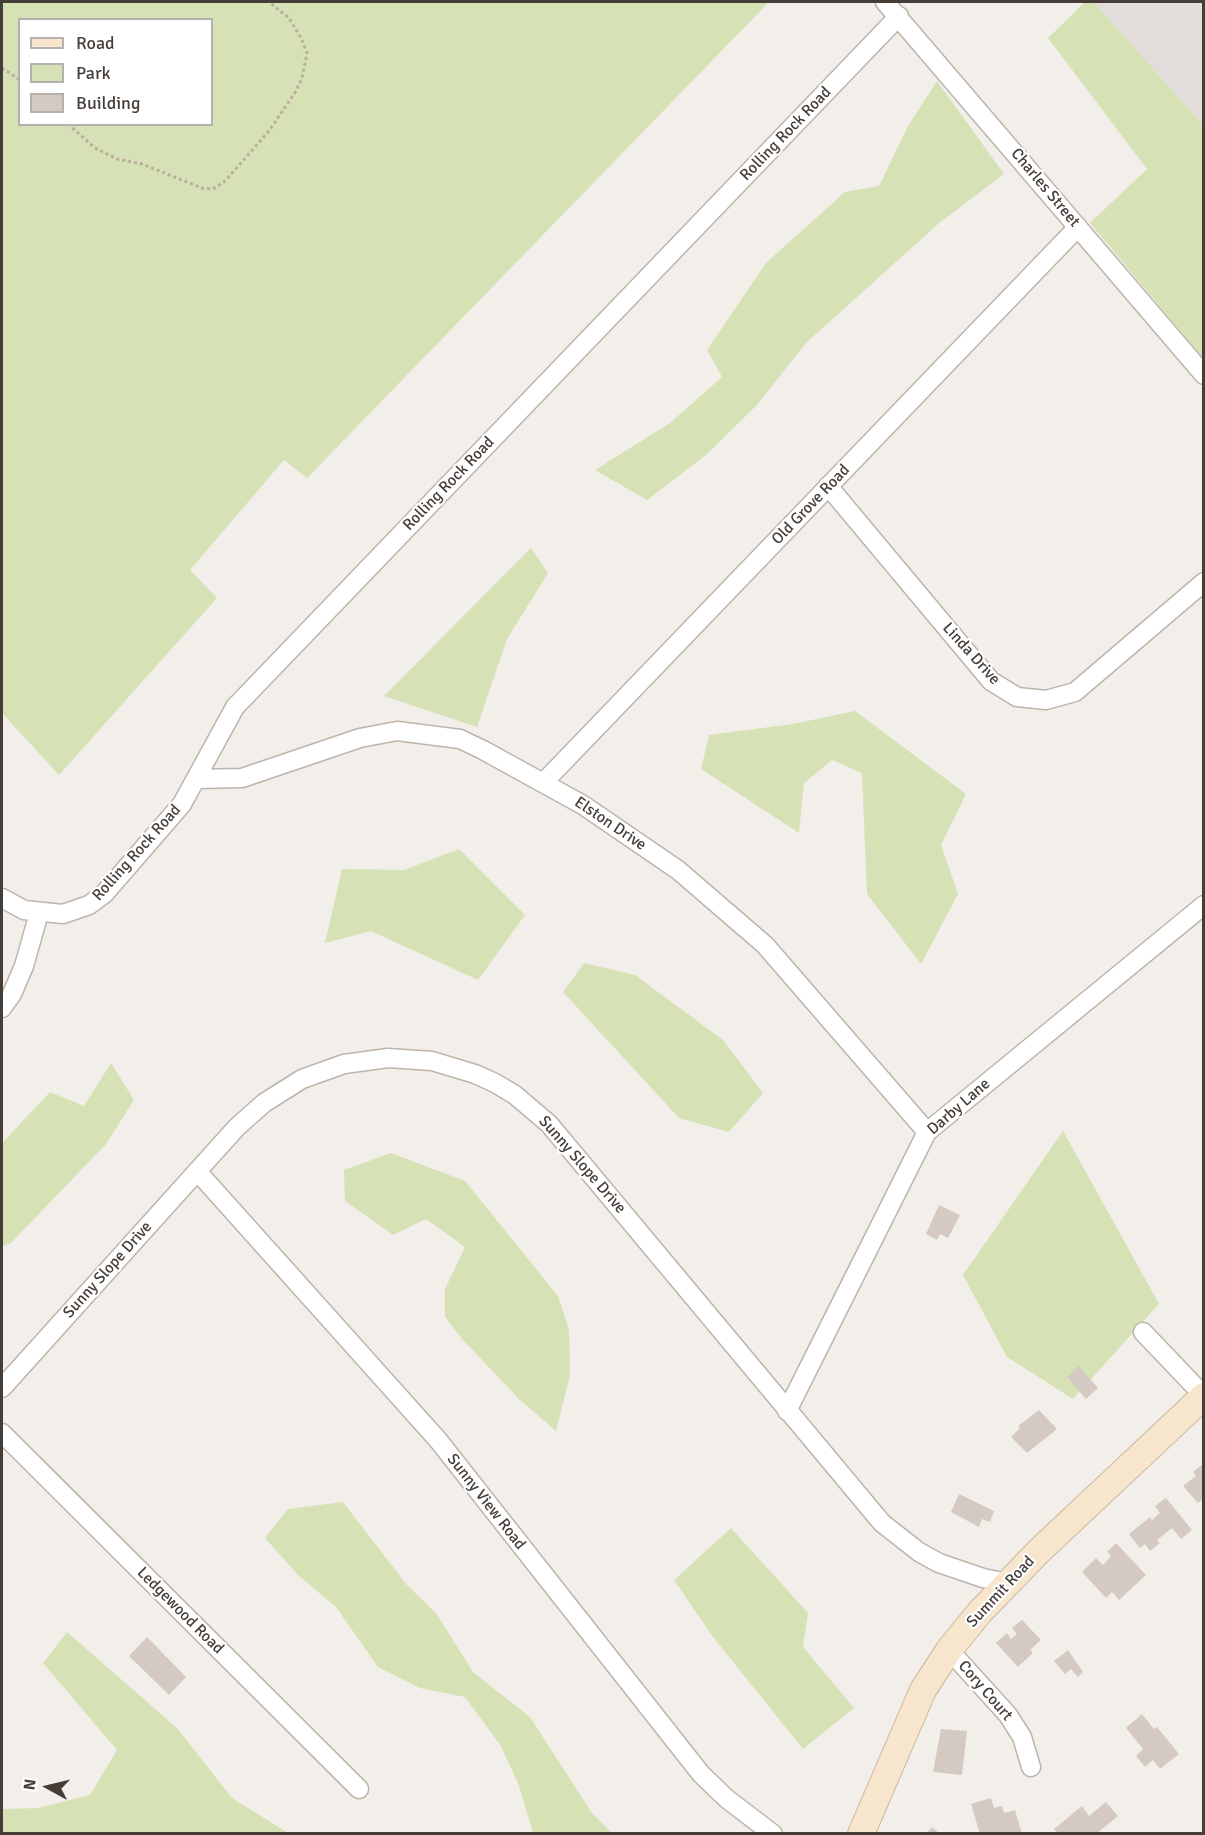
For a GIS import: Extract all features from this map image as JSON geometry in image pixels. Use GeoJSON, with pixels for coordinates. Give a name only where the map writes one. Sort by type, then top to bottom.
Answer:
{"type":"FeatureCollection","features":[{"type":"Feature","properties":{"kind":"main road","name":"Summit Road"},"geometry":{"type":"LineString","coordinates":[[861,1833],[923,1689],[949,1650],[1008,1583],[1203,1396]]}},
{"type":"Feature","properties":{"kind":"street","name":"Charles Street"},"geometry":{"type":"LineString","coordinates":[[885,2],[1203,375]]}},
{"type":"Feature","properties":{"kind":"street","name":"Rolling Rock Road"},"geometry":{"type":"LineString","coordinates":[[2,898],[24,910],[63,914],[77,910],[104,894],[182,804],[235,707],[899,16]]}},
{"type":"Feature","properties":{"kind":"street","name":"Old Grove Road"},"geometry":{"type":"LineString","coordinates":[[543,783],[1078,227]]}},
{"type":"Feature","properties":{"kind":"street","name":"Linda Drive"},"geometry":{"type":"LineString","coordinates":[[828,486],[991,681],[1017,696],[1046,700],[1075,692],[1203,582]]}},
{"type":"Feature","properties":{"kind":"street","name":"Elston Drive"},"geometry":{"type":"LineString","coordinates":[[196,779],[242,778],[360,738],[397,731],[460,739],[583,805],[678,870],[765,945],[927,1132]]}},
{"type":"Feature","properties":{"kind":"street","name":"Darby Lane"},"geometry":{"type":"LineString","coordinates":[[787,1411],[927,1132],[1203,905]]}},
{"type":"Feature","properties":{"kind":"street"},"geometry":{"type":"LineString","coordinates":[[2,1008],[12,994],[24,966],[39,913]]}},
{"type":"Feature","properties":{"kind":"street","name":"Sunny Slope Drive"},"geometry":{"type":"LineString","coordinates":[[2,1388],[237,1127],[264,1103],[302,1079],[322,1071],[365,1060],[399,1058],[432,1061],[475,1074],[515,1095],[549,1124],[866,1506],[900,1539],[919,1552],[960,1572],[1008,1583]]}},
{"type":"Feature","properties":{"kind":"street","name":"Sunny View Road"},"geometry":{"type":"LineString","coordinates":[[197,1172],[438,1440],[701,1774],[727,1799],[773,1833]]}},
{"type":"Feature","properties":{"kind":"street"},"geometry":{"type":"LineString","coordinates":[[1143,1332],[1203,1396]]}},
{"type":"Feature","properties":{"kind":"street","name":"Ledgewood Road"},"geometry":{"type":"LineString","coordinates":[[2,1433],[359,1789]]}},
{"type":"Feature","properties":{"kind":"street","name":"Cory Court"},"geometry":{"type":"LineString","coordinates":[[949,1650],[1008,1714],[1022,1737],[1031,1767]]}},
{"type":"Feature","properties":{"kind":"path"},"geometry":{"type":"LineString","coordinates":[[70,126],[95,148],[117,159],[142,164],[202,188],[213,189],[224,182],[269,131],[302,78],[307,53],[301,38],[289,18],[268,2]]}},
{"type":"Feature","properties":{"kind":"path"},"geometry":{"type":"LineString","coordinates":[[2,68],[18,79]]}},
{"type":"Feature","properties":{"kind":"shaded area"},"geometry":{"type":"Polygon","coordinates":[[[1094,2],[1203,2],[1203,125],[1195,116],[1094,2]]]}},
{"type":"Feature","properties":{"kind":"green space"},"geometry":{"type":"Polygon","coordinates":[[[2,2],[769,2],[307,478],[284,460],[190,570],[217,598],[59,775],[2,713],[2,2]]]}},
{"type":"Feature","properties":{"kind":"green space"},"geometry":{"type":"Polygon","coordinates":[[[1085,2],[1094,2],[1203,125],[1203,358],[1090,223],[1147,169],[1048,38],[1085,2]]]}},
{"type":"Feature","properties":{"kind":"green space"},"geometry":{"type":"Polygon","coordinates":[[[937,81],[1004,174],[938,224],[806,343],[756,406],[706,455],[647,500],[595,470],[670,423],[722,377],[707,350],[766,263],[845,192],[879,186],[908,126],[937,81]]]}},
{"type":"Feature","properties":{"kind":"green space"},"geometry":{"type":"Polygon","coordinates":[[[531,548],[548,573],[507,639],[477,727],[384,696],[531,548]]]}},
{"type":"Feature","properties":{"kind":"green space"},"geometry":{"type":"Polygon","coordinates":[[[855,711],[966,794],[941,845],[958,894],[921,964],[867,894],[862,773],[832,760],[804,783],[799,833],[701,769],[709,735],[793,724],[855,711]]]}},
{"type":"Feature","properties":{"kind":"green space"},"geometry":{"type":"Polygon","coordinates":[[[459,849],[525,915],[478,980],[371,931],[325,943],[342,869],[404,870],[459,849]]]}},
{"type":"Feature","properties":{"kind":"green space"},"geometry":{"type":"Polygon","coordinates":[[[584,963],[635,975],[723,1040],[763,1093],[729,1132],[679,1118],[563,992],[584,963]]]}},
{"type":"Feature","properties":{"kind":"green space"},"geometry":{"type":"Polygon","coordinates":[[[111,1063],[134,1100],[106,1144],[11,1243],[2,1246],[2,1143],[50,1092],[84,1106],[111,1063]]]}},
{"type":"Feature","properties":{"kind":"green space"},"geometry":{"type":"Polygon","coordinates":[[[1063,1131],[1159,1304],[1073,1399],[1007,1357],[963,1275],[1063,1131]]]}},
{"type":"Feature","properties":{"kind":"green space"},"geometry":{"type":"Polygon","coordinates":[[[391,1153],[465,1181],[558,1296],[569,1329],[570,1375],[556,1431],[519,1399],[463,1340],[445,1317],[445,1289],[465,1247],[426,1219],[393,1235],[345,1201],[344,1170],[391,1153]]]}},
{"type":"Feature","properties":{"kind":"green space"},"geometry":{"type":"Polygon","coordinates":[[[343,1502],[406,1584],[436,1613],[473,1672],[530,1717],[592,1813],[612,1833],[533,1833],[519,1786],[501,1746],[465,1697],[420,1688],[378,1667],[336,1607],[298,1575],[265,1538],[288,1509],[343,1502]]]}},
{"type":"Feature","properties":{"kind":"green space"},"geometry":{"type":"Polygon","coordinates":[[[731,1528],[808,1613],[803,1647],[854,1708],[803,1749],[713,1637],[674,1580],[731,1528]]]}},
{"type":"Feature","properties":{"kind":"green space"},"geometry":{"type":"Polygon","coordinates":[[[67,1632],[177,1728],[232,1798],[288,1833],[2,1833],[2,1809],[38,1808],[90,1795],[117,1750],[43,1663],[67,1632]]]}},
{"type":"Feature","properties":{"kind":"building"},"geometry":{"type":"Polygon","coordinates":[[[939,1205],[960,1215],[948,1238],[940,1234],[937,1240],[926,1234],[939,1205]]]}},
{"type":"Feature","properties":{"kind":"building"},"geometry":{"type":"Polygon","coordinates":[[[1079,1366],[1098,1388],[1086,1399],[1067,1377],[1079,1366]]]}},
{"type":"Feature","properties":{"kind":"building"},"geometry":{"type":"Polygon","coordinates":[[[1039,1410],[1057,1429],[1027,1453],[1011,1437],[1020,1428],[1018,1426],[1039,1410]]]}},
{"type":"Feature","properties":{"kind":"building"},"geometry":{"type":"Polygon","coordinates":[[[1204,1463],[1204,1498],[1198,1503],[1183,1486],[1196,1476],[1193,1472],[1204,1463]]]}},
{"type":"Feature","properties":{"kind":"building"},"geometry":{"type":"Polygon","coordinates":[[[959,1494],[994,1511],[990,1522],[982,1519],[979,1527],[951,1512],[959,1494]]]}},
{"type":"Feature","properties":{"kind":"building"},"geometry":{"type":"Polygon","coordinates":[[[1166,1498],[1192,1530],[1181,1539],[1172,1528],[1157,1540],[1160,1543],[1150,1551],[1145,1544],[1140,1548],[1129,1534],[1150,1517],[1152,1520],[1160,1513],[1155,1506],[1166,1498]]]}},
{"type":"Feature","properties":{"kind":"building"},"geometry":{"type":"Polygon","coordinates":[[[1116,1543],[1146,1575],[1119,1600],[1112,1592],[1106,1598],[1082,1572],[1096,1558],[1103,1565],[1111,1556],[1107,1552],[1116,1543]]]}},
{"type":"Feature","properties":{"kind":"building"},"geometry":{"type":"Polygon","coordinates":[[[1022,1620],[1041,1640],[1030,1650],[1033,1653],[1018,1667],[996,1643],[1007,1633],[1011,1639],[1017,1634],[1012,1628],[1022,1620]]]}},
{"type":"Feature","properties":{"kind":"building"},"geometry":{"type":"Polygon","coordinates":[[[147,1637],[186,1677],[169,1695],[129,1656],[147,1637]]]}},
{"type":"Feature","properties":{"kind":"building"},"geometry":{"type":"Polygon","coordinates":[[[1068,1650],[1083,1672],[1078,1677],[1071,1669],[1065,1674],[1054,1661],[1068,1650]]]}},
{"type":"Feature","properties":{"kind":"building"},"geometry":{"type":"Polygon","coordinates":[[[1142,1714],[1154,1729],[1157,1727],[1179,1754],[1160,1769],[1153,1760],[1145,1767],[1136,1756],[1143,1749],[1126,1728],[1142,1714]]]}},
{"type":"Feature","properties":{"kind":"building"},"geometry":{"type":"Polygon","coordinates":[[[941,1729],[967,1731],[962,1775],[933,1772],[941,1729]]]}},
{"type":"Feature","properties":{"kind":"building"},"geometry":{"type":"Polygon","coordinates":[[[991,1798],[994,1808],[1002,1806],[1004,1813],[1015,1810],[1022,1834],[980,1834],[971,1804],[991,1798]]]}},
{"type":"Feature","properties":{"kind":"building"},"geometry":{"type":"Polygon","coordinates":[[[1106,1802],[1118,1816],[1096,1834],[1058,1834],[1054,1829],[1082,1806],[1089,1816],[1106,1802]]]}},
{"type":"Feature","properties":{"kind":"building"},"geometry":{"type":"Polygon","coordinates":[[[932,1827],[940,1834],[926,1834],[932,1827]]]}}]}
